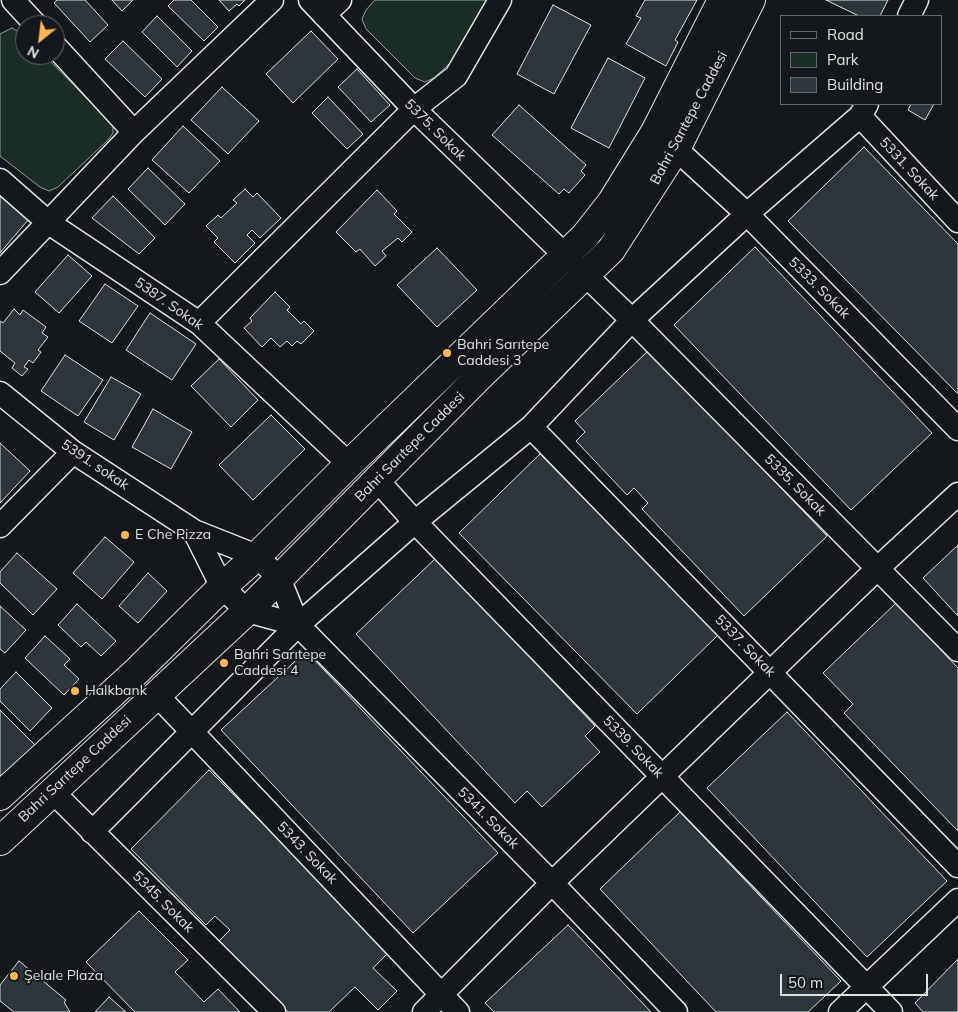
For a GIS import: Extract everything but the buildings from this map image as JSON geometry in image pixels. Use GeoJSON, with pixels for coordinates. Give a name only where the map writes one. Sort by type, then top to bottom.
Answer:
{"type":"FeatureCollection","features":[{"type":"Feature","properties":{"kind":"main road","name":"Bahri Sarıtepe Caddesi"},"geometry":{"type":"LineString","coordinates":[[0,796],[137,671],[585,236],[611,204],[655,132],[722,0]]}},
{"type":"Feature","properties":{"kind":"main road","name":"Bahri Sarıtepe Caddesi"},"geometry":{"type":"LineString","coordinates":[[0,841],[246,611],[480,376],[611,250],[676,149],[751,0]]}},
{"type":"Feature","properties":{"kind":"street"},"geometry":{"type":"LineString","coordinates":[[12,0],[26,15]]}},
{"type":"Feature","properties":{"kind":"street"},"geometry":{"type":"LineString","coordinates":[[0,273],[134,132],[272,0]]}},
{"type":"Feature","properties":{"kind":"street"},"geometry":{"type":"LineString","coordinates":[[199,323],[414,109],[456,76],[500,0]]}},
{"type":"Feature","properties":{"kind":"street"},"geometry":{"type":"LineString","coordinates":[[910,15],[917,0]]}},
{"type":"Feature","properties":{"kind":"street","name":"5375. Sokak"},"geometry":{"type":"LineString","coordinates":[[325,5],[414,109],[586,276]]}},
{"type":"Feature","properties":{"kind":"street"},"geometry":{"type":"LineString","coordinates":[[65,57],[134,132]]}},
{"type":"Feature","properties":{"kind":"street"},"geometry":{"type":"LineString","coordinates":[[92,832],[298,625],[415,522],[530,428],[632,320],[864,110]]}},
{"type":"Feature","properties":{"kind":"street","name":"5331. Sokak"},"geometry":{"type":"LineString","coordinates":[[864,110],[958,220]]}},
{"type":"Feature","properties":{"kind":"street","name":"5333. Sokak"},"geometry":{"type":"LineString","coordinates":[[676,149],[747,214],[958,430]]}},
{"type":"Feature","properties":{"kind":"street","name":"5387. Sokak"},"geometry":{"type":"LineString","coordinates":[[0,180],[49,223],[199,323],[349,464]]}},
{"type":"Feature","properties":{"kind":"street","name":"5335. Sokak"},"geometry":{"type":"LineString","coordinates":[[586,276],[632,320],[958,650]]}},
{"type":"Feature","properties":{"kind":"street","name":"5391. sokak"},"geometry":{"type":"LineString","coordinates":[[0,393],[73,452],[194,531],[257,556]]}},
{"type":"Feature","properties":{"kind":"street","name":"5337. Sokak"},"geometry":{"type":"LineString","coordinates":[[530,428],[958,866]]}},
{"type":"Feature","properties":{"kind":"street"},"geometry":{"type":"LineString","coordinates":[[0,526],[73,452]]}},
{"type":"Feature","properties":{"kind":"street","name":"5339. Sokak"},"geometry":{"type":"LineString","coordinates":[[377,480],[415,522],[891,1012]]}},
{"type":"Feature","properties":{"kind":"street"},"geometry":{"type":"LineString","coordinates":[[424,1012],[552,883],[878,568],[958,494]]}},
{"type":"Feature","properties":{"kind":"street"},"geometry":{"type":"LineString","coordinates":[[194,531],[222,587],[246,611],[298,625]]}},
{"type":"Feature","properties":{"kind":"street"},"geometry":{"type":"LineString","coordinates":[[257,556],[279,578],[298,625]]}},
{"type":"Feature","properties":{"kind":"street","name":"5341. Sokak"},"geometry":{"type":"LineString","coordinates":[[298,625],[676,1012]]}},
{"type":"Feature","properties":{"kind":"street","name":"5343. Sokak"},"geometry":{"type":"LineString","coordinates":[[156,694],[458,1012]]}},
{"type":"Feature","properties":{"kind":"street","name":"5345. Sokak"},"geometry":{"type":"LineString","coordinates":[[52,791],[274,1012]]}},
{"type":"Feature","properties":{"kind":"street"},"geometry":{"type":"LineString","coordinates":[[840,1012],[958,900]]}},
{"type":"Feature","properties":{"kind":"green space"},"geometry":{"type":"Polygon","coordinates":[[[375,0],[495,0],[466,48],[434,78],[425,82],[415,78],[366,29],[362,19],[366,10],[375,0]]]}},
{"type":"Feature","properties":{"kind":"green space"},"geometry":{"type":"Polygon","coordinates":[[[12,28],[15,30],[15,65],[54,65],[113,125],[113,133],[109,139],[58,187],[49,191],[40,187],[0,156],[0,34],[12,28]]]}},
{"type":"Feature","properties":{"kind":"place","name":"Bahri Sarıtepe Caddesi 3"},"geometry":{"type":"Point","coordinates":[447,353]}},
{"type":"Feature","properties":{"kind":"place","name":"E Che Pizza"},"geometry":{"type":"Point","coordinates":[125,535]}},
{"type":"Feature","properties":{"kind":"place","name":"Bahri Sarıtepe Caddesi 4"},"geometry":{"type":"Point","coordinates":[224,663]}},
{"type":"Feature","properties":{"kind":"place","name":"Halkbank"},"geometry":{"type":"Point","coordinates":[75,691]}},
{"type":"Feature","properties":{"kind":"place","name":"Şelale Plaza"},"geometry":{"type":"Point","coordinates":[14,976]}}]}
